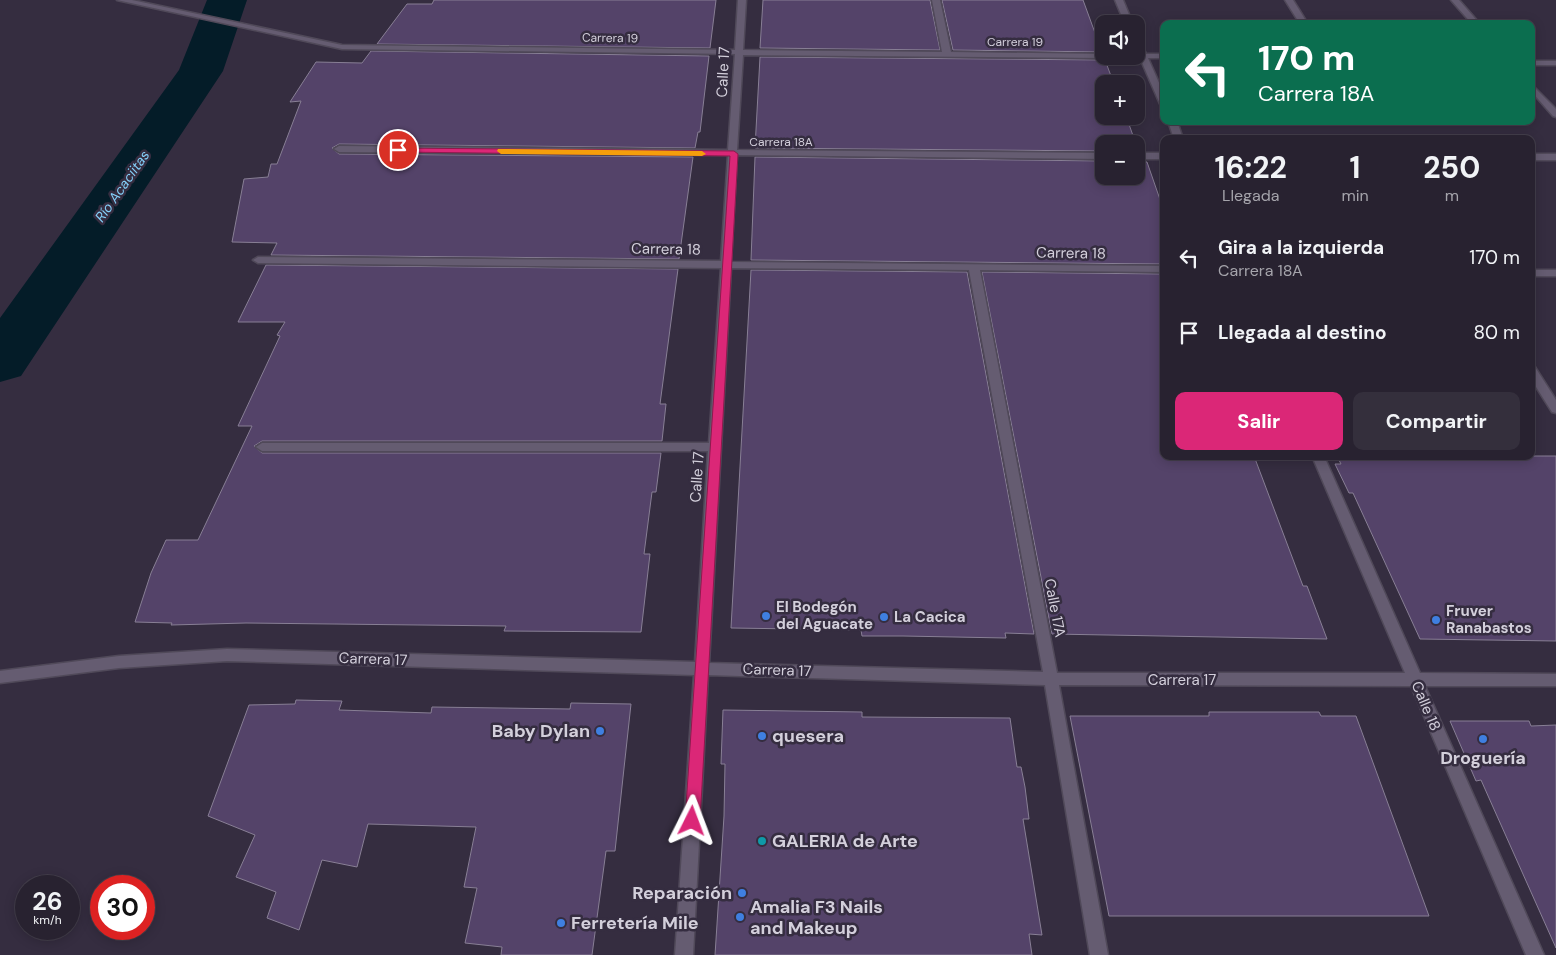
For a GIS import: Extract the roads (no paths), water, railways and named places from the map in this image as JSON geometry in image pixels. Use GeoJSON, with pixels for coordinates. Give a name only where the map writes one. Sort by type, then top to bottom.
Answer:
{"type":"FeatureCollection","features":[{"type":"Feature","properties":{"kind":"street","name":"Carrera 19"},"geometry":{"type":"LineString","coordinates":[[121,0],[342,47],[1095,56]]}},
{"type":"Feature","properties":{"kind":"street","name":"Calle 17"},"geometry":{"type":"LineString","coordinates":[[684,955],[742,0]]}},
{"type":"Feature","properties":{"kind":"street"},"geometry":{"type":"LineString","coordinates":[[936,0],[947,54]]}},
{"type":"Feature","properties":{"kind":"street"},"geometry":{"type":"LineString","coordinates":[[1118,0],[1125,15]]}},
{"type":"Feature","properties":{"kind":"street"},"geometry":{"type":"LineString","coordinates":[[1288,0],[1301,20]]}},
{"type":"Feature","properties":{"kind":"street"},"geometry":{"type":"LineString","coordinates":[[1455,0],[1472,20]]}},
{"type":"Feature","properties":{"kind":"street"},"geometry":{"type":"LineString","coordinates":[[1145,56],[1160,56]]}},
{"type":"Feature","properties":{"kind":"street"},"geometry":{"type":"LineString","coordinates":[[1535,63],[1556,64]]}},
{"type":"Feature","properties":{"kind":"street"},"geometry":{"type":"LineString","coordinates":[[1144,65],[1160,96]]}},
{"type":"Feature","properties":{"kind":"street"},"geometry":{"type":"LineString","coordinates":[[1535,90],[1556,114]]}},
{"type":"Feature","properties":{"kind":"street","name":"Carrera 18A"},"geometry":{"type":"LineString","coordinates":[[339,149],[1095,156]]}},
{"type":"Feature","properties":{"kind":"street"},"geometry":{"type":"LineString","coordinates":[[1145,156],[1160,156]]}},
{"type":"Feature","properties":{"kind":"street"},"geometry":{"type":"LineString","coordinates":[[1535,157],[1556,157]]}},
{"type":"Feature","properties":{"kind":"street","name":"Carrera 18"},"geometry":{"type":"LineString","coordinates":[[258,260],[1160,269]]}},
{"type":"Feature","properties":{"kind":"street","name":"Calle 17A"},"geometry":{"type":"LineString","coordinates":[[974,268],[1051,679],[1099,955]]}},
{"type":"Feature","properties":{"kind":"street"},"geometry":{"type":"LineString","coordinates":[[1535,273],[1556,273]]}},
{"type":"Feature","properties":{"kind":"street"},"geometry":{"type":"LineString","coordinates":[[1535,376],[1556,409]]}},
{"type":"Feature","properties":{"kind":"street"},"geometry":{"type":"LineString","coordinates":[[262,447],[715,447]]}},
{"type":"Feature","properties":{"kind":"street","name":"Calle 18"},"geometry":{"type":"LineString","coordinates":[[1320,460],[1535,955]]}},
{"type":"Feature","properties":{"kind":"street","name":"Carrera 17"},"geometry":{"type":"LineString","coordinates":[[0,677],[119,662],[227,655],[1051,679],[1556,680]]}},
{"type":"Feature","properties":{"kind":"waterway","name":"Río Acaciitas"},"geometry":{"type":"LineString","coordinates":[[0,362],[201,71],[227,0]]}},
{"type":"Feature","properties":{"kind":"place","name":"El Bodegón del Aguacate"},"geometry":{"type":"Point","coordinates":[766,616]}},
{"type":"Feature","properties":{"kind":"place","name":"La Cacica"},"geometry":{"type":"Point","coordinates":[884,617]}},
{"type":"Feature","properties":{"kind":"place","name":"Fruver Ranabastos"},"geometry":{"type":"Point","coordinates":[1436,620]}},
{"type":"Feature","properties":{"kind":"place","name":"Baby Dylan"},"geometry":{"type":"Point","coordinates":[600,731]}},
{"type":"Feature","properties":{"kind":"place","name":"quesera"},"geometry":{"type":"Point","coordinates":[762,736]}},
{"type":"Feature","properties":{"kind":"place","name":"Droguería"},"geometry":{"type":"Point","coordinates":[1483,739]}},
{"type":"Feature","properties":{"kind":"place","name":"GALERIA de Arte"},"geometry":{"type":"Point","coordinates":[762,841]}},
{"type":"Feature","properties":{"kind":"place","name":"Reparación"},"geometry":{"type":"Point","coordinates":[742,893]}},
{"type":"Feature","properties":{"kind":"place","name":"Amalia F3 Nails and Makeup"},"geometry":{"type":"Point","coordinates":[740,917]}},
{"type":"Feature","properties":{"kind":"place","name":"Ferretería Mile"},"geometry":{"type":"Point","coordinates":[561,923]}}]}
